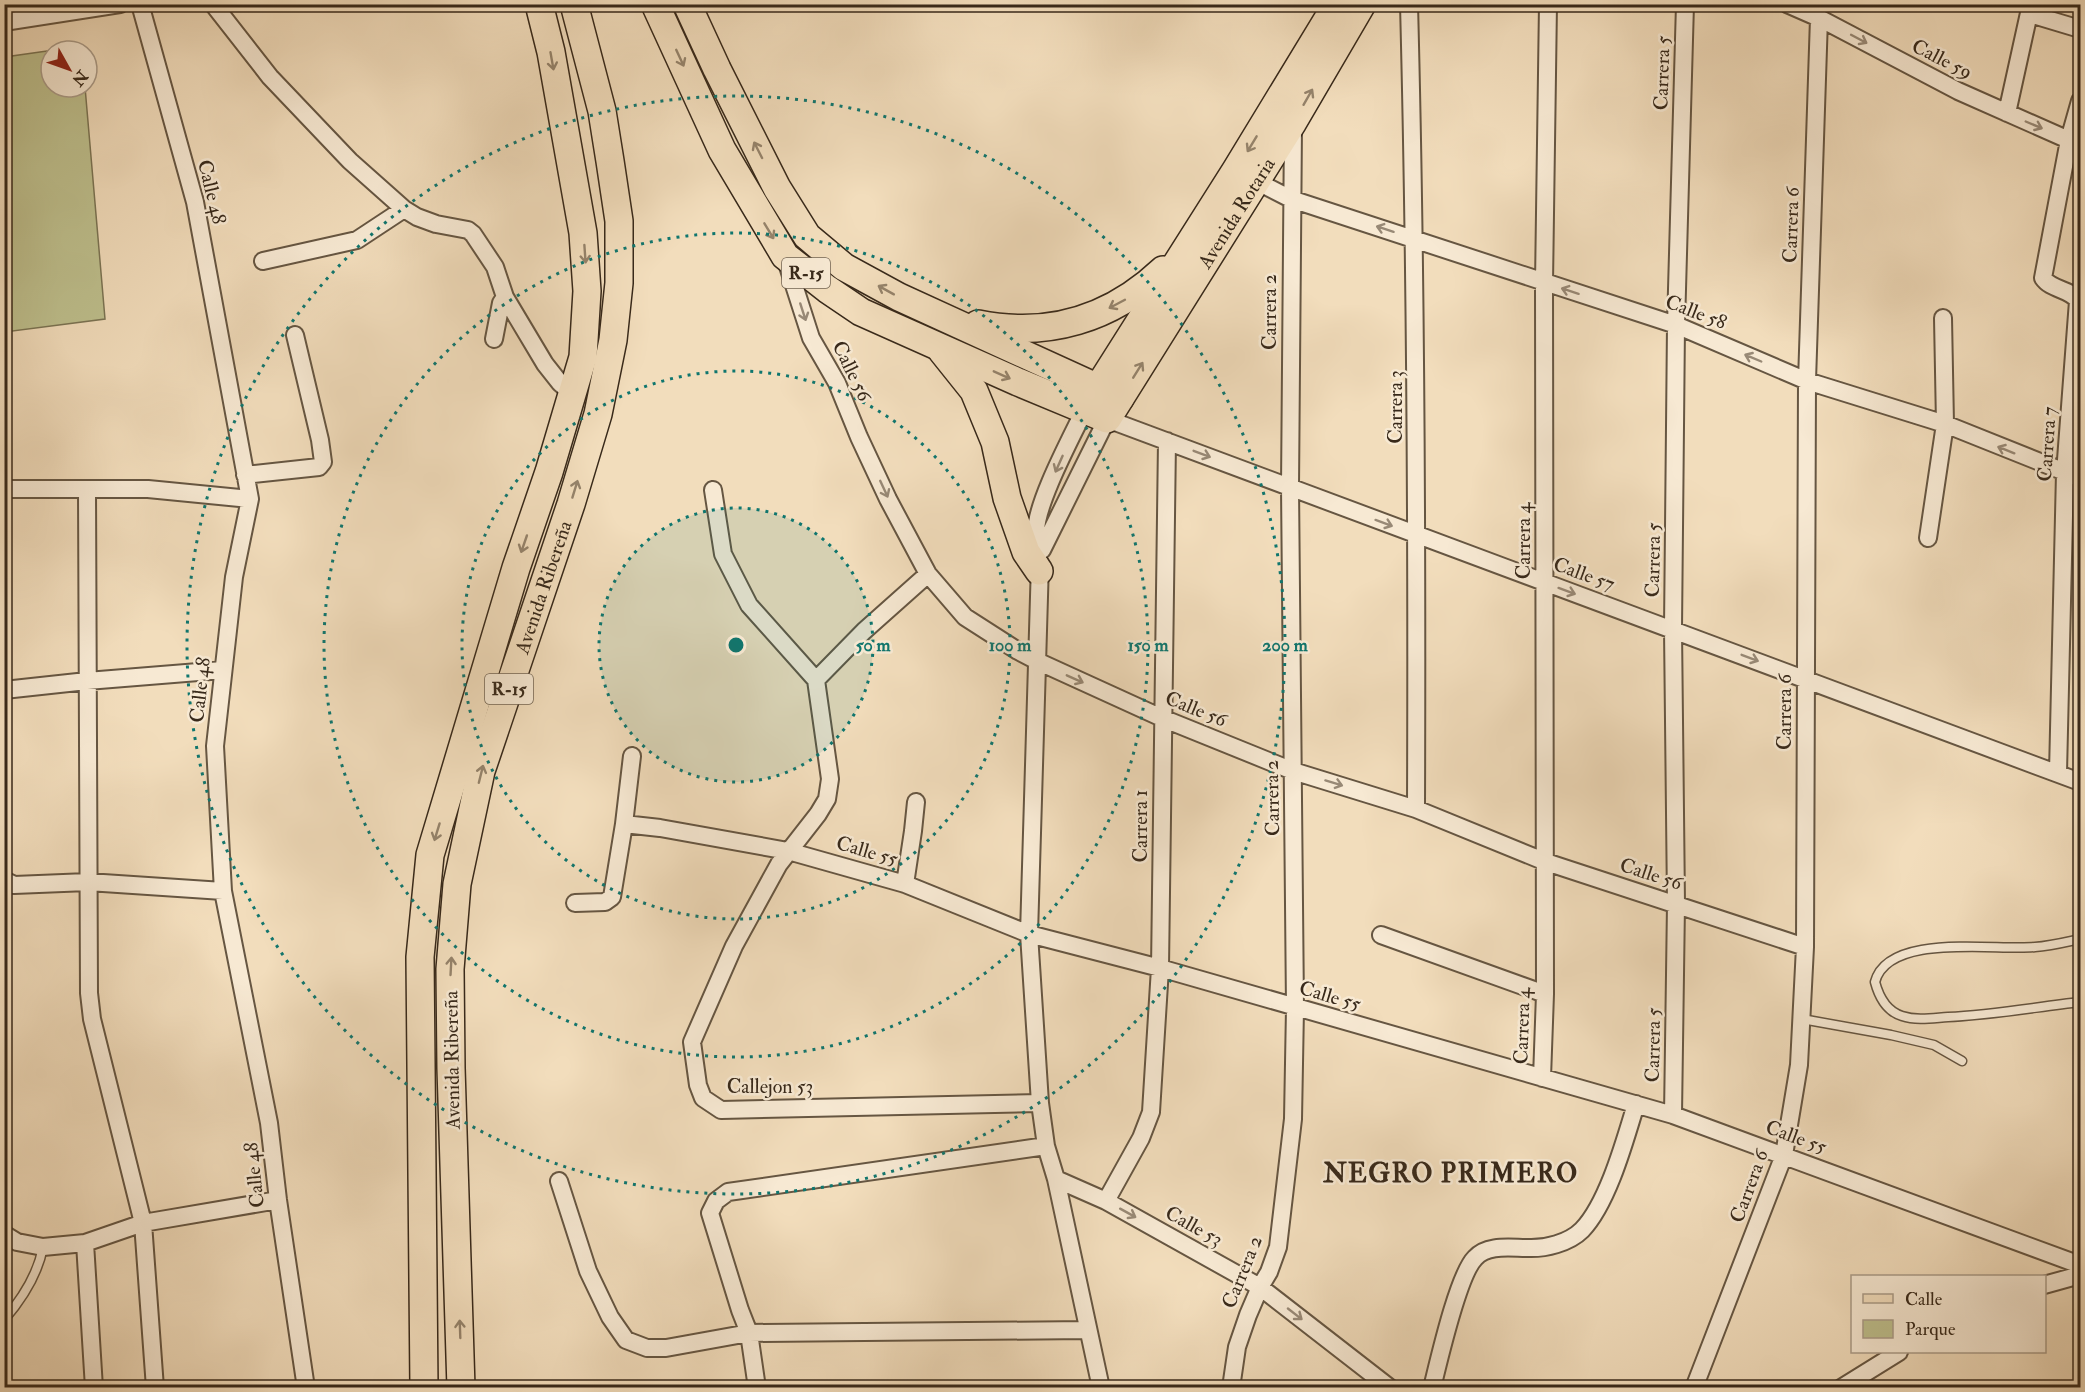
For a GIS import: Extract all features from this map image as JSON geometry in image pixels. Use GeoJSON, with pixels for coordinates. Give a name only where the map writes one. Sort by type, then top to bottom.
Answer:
{"type":"FeatureCollection","features":[{"type":"Feature","properties":{"kind":"main road","name":"Avenida Ribereña"},"geometry":{"type":"LineString","coordinates":[[424,1388],[420,957],[430,855],[516,568],[549,472],[583,357],[587,291],[583,233],[551,52],[539,4]]}},
{"type":"Feature","properties":{"kind":"main road","name":"Avenida Ribereña"},"geometry":{"type":"LineString","coordinates":[[461,1388],[450,969],[457,884],[482,771],[571,504],[598,414],[613,340],[619,284],[620,221],[602,111],[574,4]]}},
{"type":"Feature","properties":{"kind":"main road","name":"R-15"},"geometry":{"type":"LineString","coordinates":[[655,4],[722,150],[785,256],[826,289],[861,312],[938,345],[1102,404]]}},
{"type":"Feature","properties":{"kind":"main road","name":"R-15"},"geometry":{"type":"LineString","coordinates":[[687,4],[771,177],[807,236],[844,267],[1102,404]]}},
{"type":"Feature","properties":{"kind":"main road","name":"Avenida Rotaria"},"geometry":{"type":"LineString","coordinates":[[1102,404],[1246,176],[1337,4]]}},
{"type":"Feature","properties":{"kind":"main road","name":"Avenida Rotaria"},"geometry":{"type":"LineString","coordinates":[[1102,404],[1193,238],[1293,122],[1362,4]]}},
{"type":"Feature","properties":{"kind":"main road"},"geometry":{"type":"LineString","coordinates":[[938,316],[998,328],[1028,329],[1059,326],[1087,318],[1116,305],[1151,282],[1193,238]]}},
{"type":"Feature","properties":{"kind":"main road"},"geometry":{"type":"LineString","coordinates":[[938,345],[975,391],[995,442],[1007,498],[1026,552],[1040,561]]}},
{"type":"Feature","properties":{"kind":"street"},"geometry":{"type":"LineString","coordinates":[[4,22],[120,4]]}},
{"type":"Feature","properties":{"kind":"street","name":"Calle 48"},"geometry":{"type":"LineString","coordinates":[[140,4],[195,202],[250,499],[234,577],[215,746],[223,891],[269,1123],[306,1388]]}},
{"type":"Feature","properties":{"kind":"street"},"geometry":{"type":"LineString","coordinates":[[213,4],[270,77],[350,161],[404,209],[417,218],[468,230],[473,234],[495,267],[505,297],[545,364],[560,383],[572,393]]}},
{"type":"Feature","properties":{"kind":"street","name":"Carrera 3"},"geometry":{"type":"LineString","coordinates":[[1409,4],[1415,239],[1416,809]]}},
{"type":"Feature","properties":{"kind":"street","name":"Carrera 4"},"geometry":{"type":"LineString","coordinates":[[1542,1078],[1546,862],[1544,283],[1548,4]]}},
{"type":"Feature","properties":{"kind":"street","name":"Carrera 5"},"geometry":{"type":"LineString","coordinates":[[1673,1115],[1676,904],[1673,629],[1676,325],[1685,4]]}},
{"type":"Feature","properties":{"kind":"street","name":"Calle 59"},"geometry":{"type":"LineString","coordinates":[[1787,4],[1819,18],[1958,91],[2075,142]]}},
{"type":"Feature","properties":{"kind":"street"},"geometry":{"type":"LineString","coordinates":[[2007,113],[2031,9],[2080,29]]}},
{"type":"Feature","properties":{"kind":"street","name":"Carrera 6"},"geometry":{"type":"LineString","coordinates":[[1694,1388],[1784,1155],[1799,1065],[1805,947],[1804,679],[1807,381],[1819,18]]}},
{"type":"Feature","properties":{"kind":"street"},"geometry":{"type":"LineString","coordinates":[[2075,142],[2080,101]]}},
{"type":"Feature","properties":{"kind":"street","name":"Carrera 2"},"geometry":{"type":"LineString","coordinates":[[1231,1388],[1237,1347],[1248,1315],[1269,1272],[1278,1247],[1293,1119],[1295,1008],[1290,487],[1293,122]]}},
{"type":"Feature","properties":{"kind":"street","name":"Carrera 7"},"geometry":{"type":"LineString","coordinates":[[2058,773],[2073,476],[2078,301],[2073,296],[2047,284],[2043,278],[2075,142]]}},
{"type":"Feature","properties":{"kind":"street","name":"Calle 58"},"geometry":{"type":"LineString","coordinates":[[1246,176],[1291,199],[1676,325],[1807,381],[1945,424],[2073,476]]}},
{"type":"Feature","properties":{"kind":"street"},"geometry":{"type":"LineString","coordinates":[[263,261],[357,240],[404,209]]}},
{"type":"Feature","properties":{"kind":"street","name":"Calle 56"},"geometry":{"type":"LineString","coordinates":[[785,256],[812,338],[837,383],[883,488],[928,574],[965,617],[1037,661],[1162,718],[1293,771],[1416,809],[1546,862],[1805,947]]}},
{"type":"Feature","properties":{"kind":"street"},"geometry":{"type":"LineString","coordinates":[[494,339],[501,303],[505,297]]}},
{"type":"Feature","properties":{"kind":"street"},"geometry":{"type":"LineString","coordinates":[[1928,538],[1945,424],[1943,318]]}},
{"type":"Feature","properties":{"kind":"street"},"geometry":{"type":"LineString","coordinates":[[245,475],[319,467],[323,462],[321,440],[295,335]]}},
{"type":"Feature","properties":{"kind":"street"},"geometry":{"type":"LineString","coordinates":[[1101,1388],[1056,1179],[1046,1146],[1040,1103],[1029,934],[1040,561],[1036,535],[1037,521],[1048,489],[1102,404]]}},
{"type":"Feature","properties":{"kind":"street"},"geometry":{"type":"LineString","coordinates":[[1040,561],[1102,404]]}},
{"type":"Feature","properties":{"kind":"street","name":"Calle 57"},"geometry":{"type":"LineString","coordinates":[[1102,404],[1167,441],[2080,782]]}},
{"type":"Feature","properties":{"kind":"street","name":"Carrera 1"},"geometry":{"type":"LineString","coordinates":[[1107,1201],[1141,1138],[1151,1112],[1160,968],[1167,441]]}},
{"type":"Feature","properties":{"kind":"street"},"geometry":{"type":"LineString","coordinates":[[4,489],[148,489],[250,499]]}},
{"type":"Feature","properties":{"kind":"street"},"geometry":{"type":"LineString","coordinates":[[87,489],[89,993],[92,1019],[143,1223],[155,1388]]}},
{"type":"Feature","properties":{"kind":"street"},"geometry":{"type":"LineString","coordinates":[[713,490],[723,554],[749,605],[816,680],[864,631],[928,574]]}},
{"type":"Feature","properties":{"kind":"street"},"geometry":{"type":"LineString","coordinates":[[4,690],[224,670]]}},
{"type":"Feature","properties":{"kind":"street","name":"Callejon 53"},"geometry":{"type":"LineString","coordinates":[[816,680],[830,779],[827,799],[818,814],[788,851],[734,946],[692,1042],[698,1085],[704,1098],[721,1110],[1040,1103]]}},
{"type":"Feature","properties":{"kind":"street"},"geometry":{"type":"LineString","coordinates":[[575,903],[605,902],[612,897],[632,756]]}},
{"type":"Feature","properties":{"kind":"street"},"geometry":{"type":"LineString","coordinates":[[906,884],[914,831],[915,802]]}},
{"type":"Feature","properties":{"kind":"street","name":"Calle 55"},"geometry":{"type":"LineString","coordinates":[[624,824],[660,828],[788,851],[906,884],[1029,934],[1160,968],[1673,1115],[2080,1265]]}},
{"type":"Feature","properties":{"kind":"street"},"geometry":{"type":"LineString","coordinates":[[4,880],[14,885],[88,882],[223,891]]}},
{"type":"Feature","properties":{"kind":"street"},"geometry":{"type":"LineString","coordinates":[[1381,934],[1545,994]]}},
{"type":"Feature","properties":{"kind":"street","name":"Carrera 5"},"geometry":{"type":"LineString","coordinates":[[1432,1388],[1463,1278],[1475,1257],[1487,1250],[1501,1247],[1538,1249],[1556,1244],[1581,1231],[1593,1216],[1615,1170],[1636,1104]]}},
{"type":"Feature","properties":{"kind":"street"},"geometry":{"type":"LineString","coordinates":[[757,1388],[749,1333],[710,1213],[716,1201],[728,1192],[1046,1146]]}},
{"type":"Feature","properties":{"kind":"street","name":"Calle 53"},"geometry":{"type":"LineString","coordinates":[[1056,1179],[1107,1201],[1260,1287],[1390,1388]]}},
{"type":"Feature","properties":{"kind":"street"},"geometry":{"type":"LineString","coordinates":[[559,1181],[588,1271],[610,1317],[626,1340],[646,1348],[666,1348],[749,1333],[1087,1330]]}},
{"type":"Feature","properties":{"kind":"street"},"geometry":{"type":"LineString","coordinates":[[4,1234],[17,1242],[43,1247],[85,1243],[143,1223],[278,1200]]}},
{"type":"Feature","properties":{"kind":"street"},"geometry":{"type":"LineString","coordinates":[[85,1243],[94,1388]]}},
{"type":"Feature","properties":{"kind":"street"},"geometry":{"type":"LineString","coordinates":[[2046,1285],[2080,1275]]}},
{"type":"Feature","properties":{"kind":"street"},"geometry":{"type":"LineString","coordinates":[[1840,1388],[1897,1353]]}},
{"type":"Feature","properties":{"kind":"lane"},"geometry":{"type":"LineString","coordinates":[[2080,939],[2035,947],[1946,946],[1896,956],[1882,966],[1875,982],[1879,996],[1888,1007],[1901,1016],[1920,1019],[1971,1016],[2080,1002]]}},
{"type":"Feature","properties":{"kind":"lane"},"geometry":{"type":"LineString","coordinates":[[1802,1019],[1934,1045],[1962,1061]]}},
{"type":"Feature","properties":{"kind":"lane"},"geometry":{"type":"LineString","coordinates":[[4,1320],[16,1306],[40,1264],[43,1247]]}},
{"type":"Feature","properties":{"kind":"green space"},"geometry":{"type":"Polygon","coordinates":[[[39,52],[39,99],[86,99],[105,319],[5,332],[5,57],[39,52]]]}},
{"type":"Feature","properties":{"kind":"district","name":"NEGRO PRIMERO"},"geometry":{"type":"Point","coordinates":[1451,1174]}}]}
